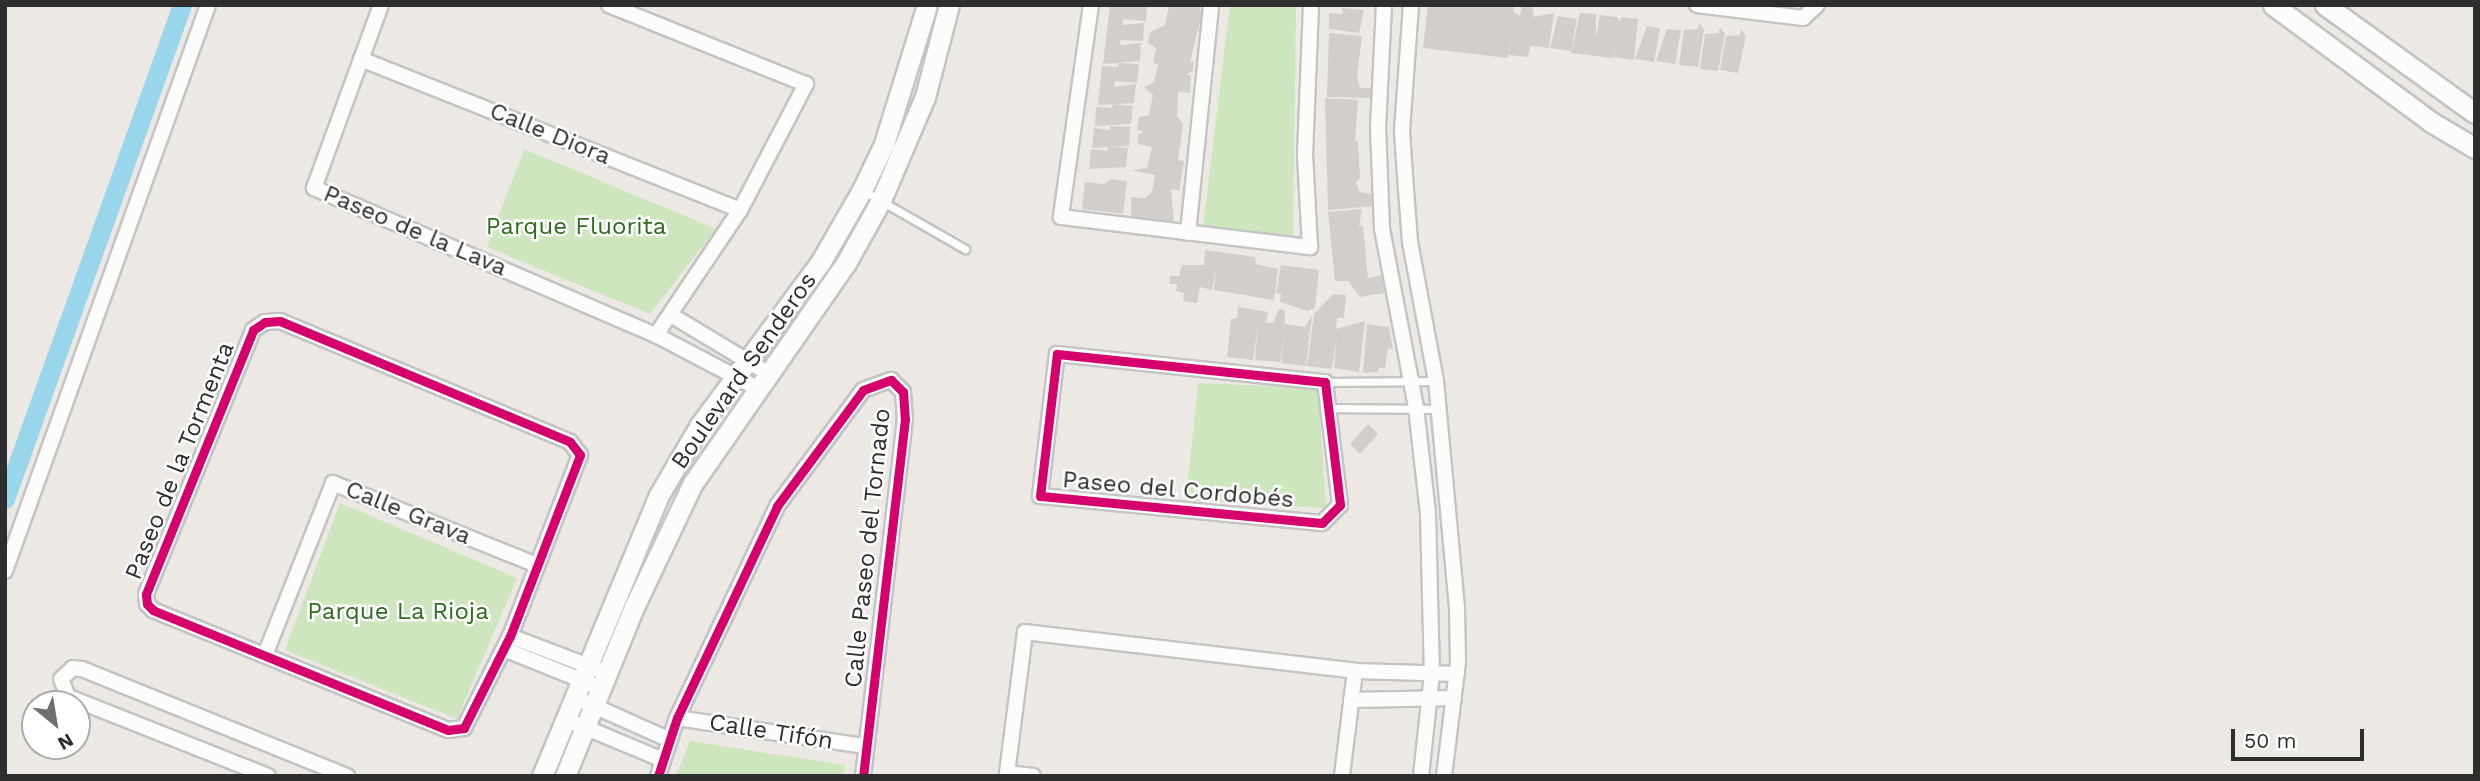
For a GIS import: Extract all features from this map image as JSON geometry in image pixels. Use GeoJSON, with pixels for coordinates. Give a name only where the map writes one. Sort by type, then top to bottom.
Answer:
{"type":"FeatureCollection","features":[{"type":"Feature","properties":{"kind":"main road","name":"Boulevard Senderos"},"geometry":{"type":"LineString","coordinates":[[542,776],[659,495],[741,368],[820,263],[862,190],[884,144],[927,5]]}},
{"type":"Feature","properties":{"kind":"main road","name":"Boulevard Senderos"},"geometry":{"type":"LineString","coordinates":[[565,776],[600,689],[693,483],[846,263],[881,200],[925,97],[949,5]]}},
{"type":"Feature","properties":{"kind":"main road"},"geometry":{"type":"LineString","coordinates":[[2325,5],[2475,113]]}},
{"type":"Feature","properties":{"kind":"main road"},"geometry":{"type":"LineString","coordinates":[[2282,8],[2431,122],[2475,148]]}},
{"type":"Feature","properties":{"kind":"main road"},"geometry":{"type":"LineString","coordinates":[[920,32],[942,39]]}},
{"type":"Feature","properties":{"kind":"street"},"geometry":{"type":"LineString","coordinates":[[5,570],[208,5]]}},
{"type":"Feature","properties":{"kind":"street","name":"Paseo de la Lava"},"geometry":{"type":"LineString","coordinates":[[381,5],[314,188],[656,335],[741,368]]}},
{"type":"Feature","properties":{"kind":"street"},"geometry":{"type":"LineString","coordinates":[[609,5],[806,84],[740,210],[656,335]]}},
{"type":"Feature","properties":{"kind":"street"},"geometry":{"type":"LineString","coordinates":[[1091,5],[1061,217],[1310,247],[1305,155],[1311,5]]}},
{"type":"Feature","properties":{"kind":"street"},"geometry":{"type":"LineString","coordinates":[[1188,233],[1211,5]]}},
{"type":"Feature","properties":{"kind":"street"},"geometry":{"type":"LineString","coordinates":[[1384,5],[1378,128],[1382,229],[1416,408],[1428,513],[1432,673],[1421,776]]}},
{"type":"Feature","properties":{"kind":"street"},"geometry":{"type":"LineString","coordinates":[[1411,5],[1402,131],[1410,242],[1436,381],[1455,553],[1457,674],[1444,776]]}},
{"type":"Feature","properties":{"kind":"street"},"geometry":{"type":"LineString","coordinates":[[1697,5],[1803,18],[1814,13],[1817,5]]}},
{"type":"Feature","properties":{"kind":"street","name":"Calle Diora"},"geometry":{"type":"LineString","coordinates":[[361,59],[740,210]]}},
{"type":"Feature","properties":{"kind":"street","name":"Paseo de la Lava"},"geometry":{"type":"LineString","coordinates":[[671,315],[762,381]]}},
{"type":"Feature","properties":{"kind":"street","name":"Paseo de la Tormenta"},"geometry":{"type":"LineString","coordinates":[[265,321],[280,321],[576,446],[580,455],[507,642],[471,719],[464,728],[449,730],[153,611],[146,594],[253,330],[265,321]]}},
{"type":"Feature","properties":{"kind":"street","name":"Paseo del Cordobés"},"geometry":{"type":"LineString","coordinates":[[1057,354],[1325,382],[1340,505],[1322,523],[1040,496],[1057,354]]}},
{"type":"Feature","properties":{"kind":"street","name":"Calle Paseo del Tornado"},"geometry":{"type":"LineString","coordinates":[[658,776],[677,718],[777,506],[863,390],[891,380],[903,392],[905,419],[863,776]]}},
{"type":"Feature","properties":{"kind":"street","name":"Calle Grava"},"geometry":{"type":"LineString","coordinates":[[265,655],[333,483],[537,565]]}},
{"type":"Feature","properties":{"kind":"street"},"geometry":{"type":"LineString","coordinates":[[1033,776],[1007,773],[1025,632],[1355,671],[1457,674]]}},
{"type":"Feature","properties":{"kind":"street"},"geometry":{"type":"LineString","coordinates":[[507,642],[600,689],[670,740]]}},
{"type":"Feature","properties":{"kind":"street"},"geometry":{"type":"LineString","coordinates":[[268,776],[68,697],[61,679],[73,668],[82,669],[347,776]]}},
{"type":"Feature","properties":{"kind":"street"},"geometry":{"type":"LineString","coordinates":[[1342,776],[1355,671]]}},
{"type":"Feature","properties":{"kind":"street"},"geometry":{"type":"LineString","coordinates":[[580,681],[600,689]]}},
{"type":"Feature","properties":{"kind":"street"},"geometry":{"type":"LineString","coordinates":[[1351,700],[1454,698]]}},
{"type":"Feature","properties":{"kind":"street","name":"Calle Tifón"},"geometry":{"type":"LineString","coordinates":[[677,718],[865,746]]}},
{"type":"Feature","properties":{"kind":"street"},"geometry":{"type":"LineString","coordinates":[[565,719],[663,760]]}},
{"type":"Feature","properties":{"kind":"lane"},"geometry":{"type":"LineString","coordinates":[[862,190],[965,249]]}},
{"type":"Feature","properties":{"kind":"lane"},"geometry":{"type":"LineString","coordinates":[[1325,382],[1436,381]]}},
{"type":"Feature","properties":{"kind":"lane"},"geometry":{"type":"LineString","coordinates":[[1329,408],[1440,409]]}},
{"type":"Feature","properties":{"kind":"green space"},"geometry":{"type":"Polygon","coordinates":[[[1230,5],[1296,5],[1293,239],[1203,226],[1230,5]]]}},
{"type":"Feature","properties":{"kind":"green space","name":"Parque Fluorita"},"geometry":{"type":"Polygon","coordinates":[[[524,149],[716,229],[650,314],[487,247],[524,149]]]}},
{"type":"Feature","properties":{"kind":"green space"},"geometry":{"type":"Polygon","coordinates":[[[1198,383],[1318,388],[1326,508],[1186,500],[1198,383]]]}},
{"type":"Feature","properties":{"kind":"green space","name":"Parque La Rioja"},"geometry":{"type":"Polygon","coordinates":[[[340,503],[517,578],[457,719],[285,650],[340,503]]]}},
{"type":"Feature","properties":{"kind":"green space"},"geometry":{"type":"Polygon","coordinates":[[[690,741],[845,765],[844,776],[676,776],[690,741]]]}},
{"type":"Feature","properties":{"kind":"building"},"geometry":{"type":"Polygon","coordinates":[[[1110,5],[1147,5],[1146,21],[1123,19],[1123,25],[1144,23],[1143,41],[1121,40],[1121,35],[1120,45],[1141,43],[1140,61],[1103,64],[1110,5]]]}},
{"type":"Feature","properties":{"kind":"building"},"geometry":{"type":"Polygon","coordinates":[[[1169,5],[1199,7],[1202,13],[1190,62],[1194,62],[1193,70],[1186,75],[1191,75],[1190,93],[1178,92],[1177,116],[1183,124],[1178,160],[1184,161],[1179,191],[1171,189],[1174,222],[1158,223],[1131,216],[1131,197],[1145,198],[1152,192],[1155,175],[1132,170],[1147,168],[1152,147],[1138,144],[1138,135],[1144,131],[1137,130],[1139,117],[1149,115],[1153,95],[1144,87],[1154,82],[1158,64],[1153,63],[1156,48],[1148,43],[1150,32],[1165,25],[1169,5]]]}},
{"type":"Feature","properties":{"kind":"building"},"geometry":{"type":"Polygon","coordinates":[[[1428,5],[1514,5],[1514,12],[1520,16],[1522,5],[1532,5],[1534,17],[1554,13],[1549,48],[1530,46],[1528,57],[1509,55],[1510,39],[1508,58],[1423,48],[1428,5]]]}},
{"type":"Feature","properties":{"kind":"building"},"geometry":{"type":"Polygon","coordinates":[[[1342,8],[1364,10],[1359,33],[1329,29],[1329,13],[1343,14],[1342,8]]]}},
{"type":"Feature","properties":{"kind":"building"},"geometry":{"type":"Polygon","coordinates":[[[1580,13],[1596,14],[1596,39],[1600,15],[1617,17],[1620,22],[1621,17],[1638,19],[1634,60],[1614,57],[1616,41],[1613,58],[1571,53],[1580,13]]]}},
{"type":"Feature","properties":{"kind":"building"},"geometry":{"type":"Polygon","coordinates":[[[1558,16],[1577,19],[1571,51],[1550,48],[1558,16]]]}},
{"type":"Feature","properties":{"kind":"building"},"geometry":{"type":"Polygon","coordinates":[[[1699,23],[1704,30],[1698,67],[1679,65],[1684,30],[1698,29],[1699,23]]]}},
{"type":"Feature","properties":{"kind":"building"},"geometry":{"type":"Polygon","coordinates":[[[1647,26],[1660,28],[1654,62],[1635,59],[1647,26]]]}},
{"type":"Feature","properties":{"kind":"building"},"geometry":{"type":"Polygon","coordinates":[[[1720,27],[1725,34],[1718,71],[1700,69],[1705,34],[1719,33],[1720,27]]]}},
{"type":"Feature","properties":{"kind":"building"},"geometry":{"type":"Polygon","coordinates":[[[1667,29],[1681,30],[1675,64],[1656,61],[1667,29]]]}},
{"type":"Feature","properties":{"kind":"building"},"geometry":{"type":"Polygon","coordinates":[[[1741,29],[1746,36],[1738,73],[1720,70],[1726,36],[1740,35],[1741,29]]]}},
{"type":"Feature","properties":{"kind":"building"},"geometry":{"type":"Polygon","coordinates":[[[1329,33],[1362,36],[1357,76],[1360,88],[1373,88],[1373,98],[1327,97],[1329,33]]]}},
{"type":"Feature","properties":{"kind":"building"},"geometry":{"type":"Polygon","coordinates":[[[1119,63],[1139,64],[1137,83],[1115,81],[1114,87],[1136,84],[1134,103],[1098,105],[1102,66],[1118,67],[1119,63]]]}},
{"type":"Feature","properties":{"kind":"building"},"geometry":{"type":"Polygon","coordinates":[[[1325,98],[1358,100],[1355,141],[1358,141],[1360,178],[1356,183],[1360,192],[1375,195],[1375,206],[1328,210],[1325,98]]]}},
{"type":"Feature","properties":{"kind":"building"},"geometry":{"type":"Polygon","coordinates":[[[1113,104],[1133,106],[1131,124],[1095,126],[1096,107],[1112,108],[1113,104]]]}},
{"type":"Feature","properties":{"kind":"building"},"geometry":{"type":"Polygon","coordinates":[[[1110,126],[1130,127],[1129,146],[1092,148],[1094,128],[1110,130],[1110,126]]]}},
{"type":"Feature","properties":{"kind":"building"},"geometry":{"type":"Polygon","coordinates":[[[1108,147],[1128,148],[1126,167],[1089,169],[1091,149],[1107,151],[1108,147]]]}},
{"type":"Feature","properties":{"kind":"building"},"geometry":{"type":"Polygon","coordinates":[[[1111,179],[1127,181],[1123,214],[1082,209],[1085,182],[1104,184],[1111,179]]]}},
{"type":"Feature","properties":{"kind":"building"},"geometry":{"type":"Polygon","coordinates":[[[1362,209],[1359,226],[1363,226],[1368,278],[1382,275],[1384,293],[1360,297],[1348,281],[1335,281],[1328,212],[1362,209]]]}},
{"type":"Feature","properties":{"kind":"building"},"geometry":{"type":"Polygon","coordinates":[[[1205,250],[1255,257],[1256,264],[1278,269],[1274,300],[1214,290],[1216,271],[1212,290],[1200,287],[1197,303],[1183,301],[1184,293],[1176,291],[1177,284],[1169,284],[1170,276],[1179,276],[1182,265],[1204,265],[1205,250]]]}},
{"type":"Feature","properties":{"kind":"building"},"geometry":{"type":"Polygon","coordinates":[[[1281,265],[1319,270],[1315,308],[1307,311],[1280,302],[1281,294],[1276,293],[1281,265]]]}},
{"type":"Feature","properties":{"kind":"building"},"geometry":{"type":"Polygon","coordinates":[[[1333,294],[1346,295],[1344,318],[1337,318],[1336,329],[1365,321],[1359,372],[1334,368],[1337,337],[1332,369],[1307,366],[1314,314],[1333,294]]]}},
{"type":"Feature","properties":{"kind":"building"},"geometry":{"type":"Polygon","coordinates":[[[1238,307],[1268,312],[1266,323],[1273,323],[1279,309],[1285,311],[1285,324],[1305,327],[1312,315],[1306,366],[1281,363],[1284,335],[1280,362],[1255,360],[1258,324],[1253,360],[1227,357],[1231,319],[1237,318],[1238,307]]]}},
{"type":"Feature","properties":{"kind":"building"},"geometry":{"type":"Polygon","coordinates":[[[1367,324],[1389,327],[1393,350],[1388,348],[1385,368],[1379,368],[1378,372],[1363,373],[1367,324]]]}},
{"type":"Feature","properties":{"kind":"building"},"geometry":{"type":"Polygon","coordinates":[[[1368,424],[1378,434],[1360,454],[1350,444],[1368,424]]]}},
{"type":"Feature","properties":{"kind":"waterway"},"geometry":{"type":"LineString","coordinates":[[5,499],[182,5]]}},
{"type":"Feature","properties":{"kind":"cycle path"},"geometry":{"type":"LineString","coordinates":[[280,321],[570,442],[580,455],[510,636],[464,728],[448,730],[153,610],[147,604],[146,594],[253,330],[265,322],[280,321]]}},
{"type":"Feature","properties":{"kind":"cycle path"},"geometry":{"type":"LineString","coordinates":[[1057,354],[1325,382],[1340,505],[1322,523],[1040,496],[1057,354]]}},
{"type":"Feature","properties":{"kind":"cycle path"},"geometry":{"type":"LineString","coordinates":[[658,776],[677,718],[777,506],[863,390],[891,380],[903,392],[905,419],[863,776]]}}]}
